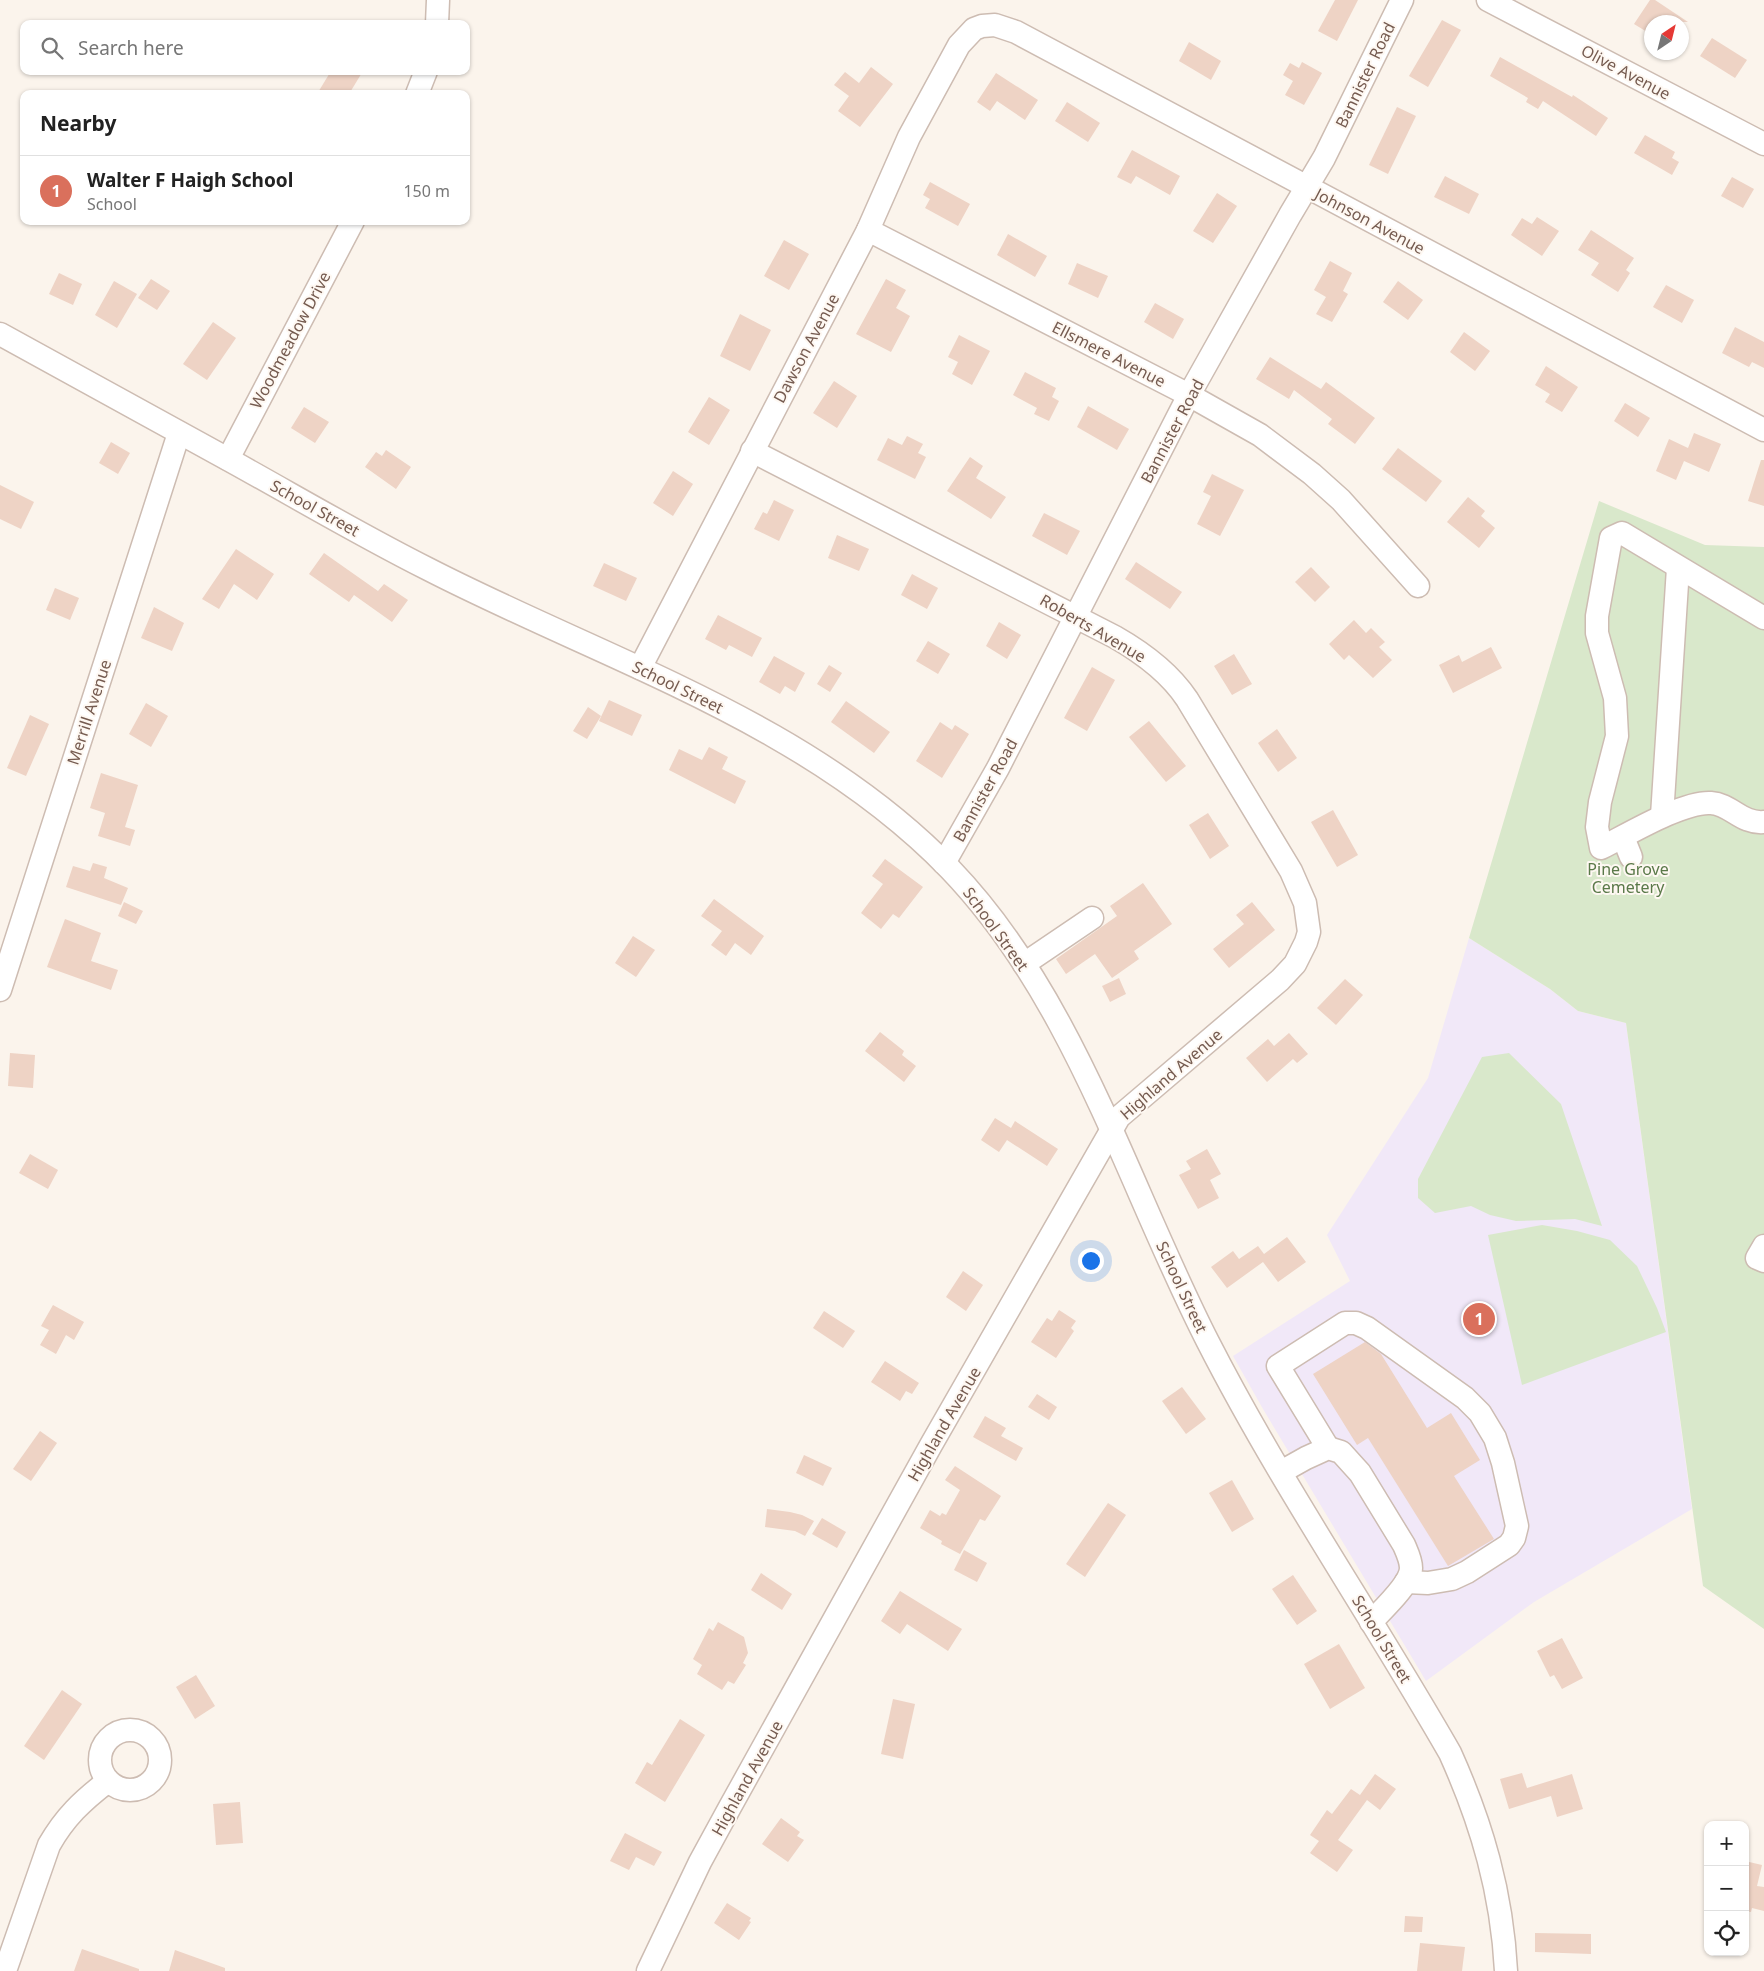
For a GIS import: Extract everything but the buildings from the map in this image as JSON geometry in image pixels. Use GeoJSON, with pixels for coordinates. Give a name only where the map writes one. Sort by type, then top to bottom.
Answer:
{"type":"FeatureCollection","features":[{"type":"Feature","properties":{"kind":"street"},"geometry":{"type":"LineString","coordinates":[[436,20],[438,0]]}},
{"type":"Feature","properties":{"kind":"street","name":"Bannister Road"},"geometry":{"type":"LineString","coordinates":[[944,863],[986,792],[1190,395],[1290,215],[1324,158],[1402,0]]}},
{"type":"Feature","properties":{"kind":"street","name":"Olive Avenue"},"geometry":{"type":"LineString","coordinates":[[1488,0],[1764,144]]}},
{"type":"Feature","properties":{"kind":"street","name":"Johnson Avenue"},"geometry":{"type":"LineString","coordinates":[[974,29],[995,25],[1016,32],[1764,430]]}},
{"type":"Feature","properties":{"kind":"street","name":"Dawson Avenue"},"geometry":{"type":"LineString","coordinates":[[640,668],[868,230],[909,138],[959,44],[974,29]]}},
{"type":"Feature","properties":{"kind":"street"},"geometry":{"type":"LineString","coordinates":[[419,90],[424,75]]}},
{"type":"Feature","properties":{"kind":"street","name":"Woodmeadow Drive"},"geometry":{"type":"LineString","coordinates":[[228,459],[351,225]]}},
{"type":"Feature","properties":{"kind":"street","name":"Ellsmere Avenue"},"geometry":{"type":"LineString","coordinates":[[868,230],[1190,395],[1260,435],[1312,474],[1341,500],[1418,586]]}},
{"type":"Feature","properties":{"kind":"street","name":"School Street"},"geometry":{"type":"LineString","coordinates":[[0,334],[427,569],[640,668],[721,708],[821,766],[880,807],[944,863],[969,889],[1024,964],[1083,1070],[1208,1342],[1281,1472],[1450,1753],[1470,1796],[1500,1903],[1505,1940],[1506,1971]]}},
{"type":"Feature","properties":{"kind":"street","name":"Merrill Avenue"},"geometry":{"type":"LineString","coordinates":[[0,990],[179,433]]}},
{"type":"Feature","properties":{"kind":"street","name":"Roberts Avenue"},"geometry":{"type":"LineString","coordinates":[[752,450],[1076,616],[1142,653],[1181,690],[1296,881],[1306,908],[1309,932]]}},
{"type":"Feature","properties":{"kind":"street"},"geometry":{"type":"LineString","coordinates":[[1764,618],[1622,533],[1611,538],[1597,616],[1597,633],[1615,698],[1617,736],[1600,802],[1597,827],[1601,848],[1662,816],[1710,803],[1722,805],[1748,820],[1764,822]]}},
{"type":"Feature","properties":{"kind":"street"},"geometry":{"type":"LineString","coordinates":[[1662,816],[1678,568]]}},
{"type":"Feature","properties":{"kind":"street"},"geometry":{"type":"LineString","coordinates":[[1623,837],[1632,857]]}},
{"type":"Feature","properties":{"kind":"street"},"geometry":{"type":"LineString","coordinates":[[1024,964],[1092,918]]}},
{"type":"Feature","properties":{"kind":"street","name":"Highland Avenue"},"geometry":{"type":"LineString","coordinates":[[648,1971],[696,1871],[730,1808],[931,1445],[1119,1117],[1288,972],[1302,953],[1309,932]]}},
{"type":"Feature","properties":{"kind":"street"},"geometry":{"type":"LineString","coordinates":[[1764,1246],[1757,1258],[1764,1261]]}},
{"type":"Feature","properties":{"kind":"street"},"geometry":{"type":"LineString","coordinates":[[1372,1622],[1406,1582],[1411,1569],[1409,1557],[1404,1545],[1360,1473],[1341,1452],[1328,1448],[1278,1366],[1345,1323],[1356,1322],[1382,1338],[1465,1398],[1480,1413],[1488,1425],[1503,1463],[1517,1526],[1514,1538],[1509,1545],[1467,1572],[1452,1579],[1428,1583],[1406,1582]]}},
{"type":"Feature","properties":{"kind":"street"},"geometry":{"type":"LineString","coordinates":[[1281,1472],[1328,1448]]}},
{"type":"Feature","properties":{"kind":"street"},"geometry":{"type":"LineString","coordinates":[[5,1971],[48,1846],[73,1810],[108,1781]]}},
{"type":"Feature","properties":{"kind":"shaded area"},"geometry":{"type":"Polygon","coordinates":[[[1469,938],[1550,989],[1578,1011],[1626,1023],[1692,1509],[1534,1602],[1426,1681],[1233,1356],[1350,1281],[1327,1235],[1428,1078],[1469,938]]]}},
{"type":"Feature","properties":{"kind":"green space","name":"Pine Grove Cemetery"},"geometry":{"type":"Polygon","coordinates":[[[1599,501],[1705,545],[1764,547],[1764,1629],[1703,1586],[1626,1023],[1578,1011],[1550,989],[1469,938],[1599,501]]]}},
{"type":"Feature","properties":{"kind":"green space"},"geometry":{"type":"Polygon","coordinates":[[[1509,1053],[1561,1104],[1602,1226],[1575,1219],[1516,1221],[1490,1215],[1471,1206],[1435,1213],[1418,1198],[1418,1179],[1482,1057],[1509,1053]]]}},
{"type":"Feature","properties":{"kind":"green space"},"geometry":{"type":"Polygon","coordinates":[[[1542,1225],[1577,1231],[1610,1240],[1637,1266],[1666,1332],[1522,1385],[1488,1235],[1542,1225]]]}},
{"type":"Feature","properties":{"kind":"place","name":"Walter F Haigh School"},"geometry":{"type":"Point","coordinates":[1479,1319]}}]}
